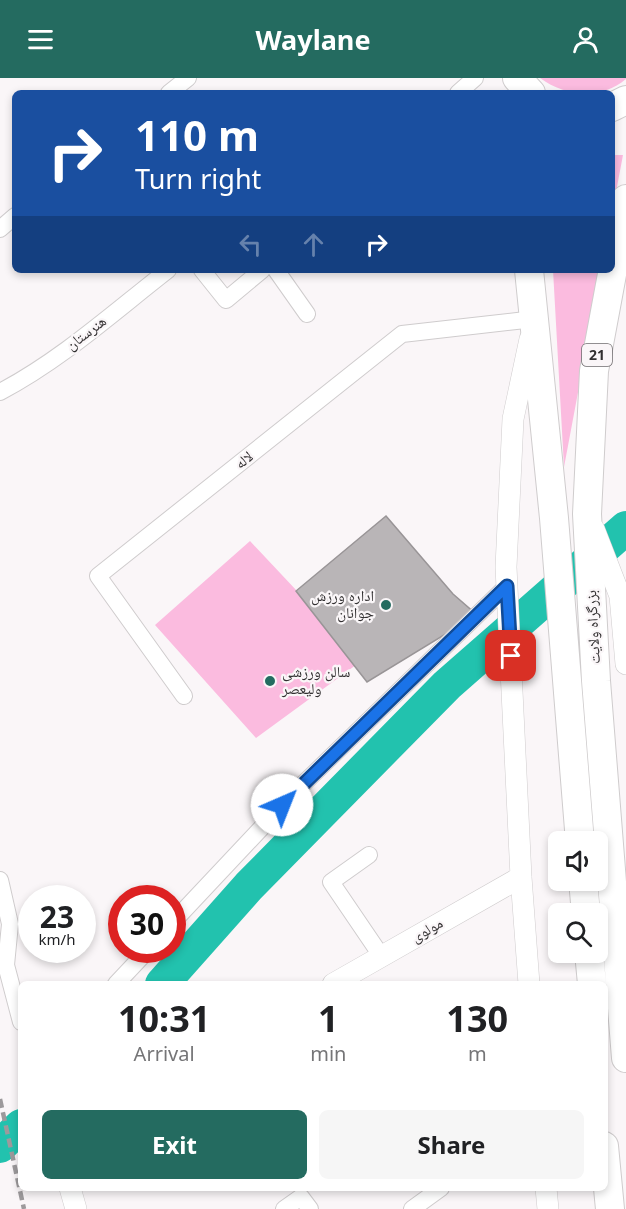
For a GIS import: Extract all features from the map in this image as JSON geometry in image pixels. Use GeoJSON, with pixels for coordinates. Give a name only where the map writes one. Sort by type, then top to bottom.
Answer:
{"type":"FeatureCollection","features":[{"type":"Feature","properties":{"kind":"highway"},"geometry":{"type":"LineString","coordinates":[[516,78],[528,90]]}},
{"type":"Feature","properties":{"kind":"highway","name":"بزرگراه ولایت"},"geometry":{"type":"LineString","coordinates":[[615,258],[626,199]]}},
{"type":"Feature","properties":{"kind":"highway","name":"بزرگراه ولایت"},"geometry":{"type":"LineString","coordinates":[[529,273],[554,518],[579,831]]}},
{"type":"Feature","properties":{"kind":"highway","name":"بزرگراه ولایت"},"geometry":{"type":"LineString","coordinates":[[612,273],[594,371],[587,514],[626,1058]]}},
{"type":"Feature","properties":{"kind":"highway"},"geometry":{"type":"LineString","coordinates":[[590,963],[592,981]]}},
{"type":"Feature","properties":{"kind":"highway"},"geometry":{"type":"LineString","coordinates":[[608,1188],[610,1209]]}},
{"type":"Feature","properties":{"kind":"street"},"geometry":{"type":"LineString","coordinates":[[173,90],[188,78]]}},
{"type":"Feature","properties":{"kind":"street"},"geometry":{"type":"LineString","coordinates":[[461,90],[475,78]]}},
{"type":"Feature","properties":{"kind":"street"},"geometry":{"type":"LineString","coordinates":[[0,229],[12,219]]}},
{"type":"Feature","properties":{"kind":"street","name":"هنرستان"},"geometry":{"type":"LineString","coordinates":[[0,392],[20,381],[66,348],[164,273]]}},
{"type":"Feature","properties":{"kind":"street"},"geometry":{"type":"LineString","coordinates":[[204,273],[226,300],[258,273]]}},
{"type":"Feature","properties":{"kind":"street"},"geometry":{"type":"LineString","coordinates":[[278,273],[307,314]]}},
{"type":"Feature","properties":{"kind":"street"},"geometry":{"type":"LineString","coordinates":[[529,981],[521,877],[506,567],[513,419],[534,319]]}},
{"type":"Feature","properties":{"kind":"street","name":"لاله"},"geometry":{"type":"LineString","coordinates":[[184,696],[98,576],[402,334],[534,319]]}},
{"type":"Feature","properties":{"kind":"street"},"geometry":{"type":"LineString","coordinates":[[587,514],[622,594],[626,664]]}},
{"type":"Feature","properties":{"kind":"street"},"geometry":{"type":"LineString","coordinates":[[186,908],[298,789],[507,587]]}},
{"type":"Feature","properties":{"kind":"street"},"geometry":{"type":"LineString","coordinates":[[369,855],[331,882],[382,957]]}},
{"type":"Feature","properties":{"kind":"street","name":"مولوی"},"geometry":{"type":"LineString","coordinates":[[338,981],[521,877]]}},
{"type":"Feature","properties":{"kind":"street"},"geometry":{"type":"LineString","coordinates":[[0,880],[10,924],[6,965],[18,1011]]}},
{"type":"Feature","properties":{"kind":"street"},"geometry":{"type":"LineString","coordinates":[[119,981],[136,963]]}},
{"type":"Feature","properties":{"kind":"street"},"geometry":{"type":"LineString","coordinates":[[71,1191],[76,1209]]}},
{"type":"Feature","properties":{"kind":"street"},"geometry":{"type":"LineString","coordinates":[[412,1209],[437,1191]]}},
{"type":"Feature","properties":{"kind":"street"},"geometry":{"type":"LineString","coordinates":[[546,1191],[548,1209]]}},
{"type":"Feature","properties":{"kind":"street"},"geometry":{"type":"LineString","coordinates":[[284,1209],[308,1198]]}},
{"type":"Feature","properties":{"kind":"shaded area"},"geometry":{"type":"Polygon","coordinates":[[[540,78],[626,78],[606,90],[565,90],[540,78]]]}},
{"type":"Feature","properties":{"kind":"shaded area"},"geometry":{"type":"Polygon","coordinates":[[[615,155],[623,155],[615,197],[615,155]]]}},
{"type":"Feature","properties":{"kind":"shaded area"},"geometry":{"type":"Polygon","coordinates":[[[553,273],[600,273],[564,467],[553,273]]]}},
{"type":"Feature","properties":{"kind":"shaded area","name":"سالن ورزشی ولیعصر"},"geometry":{"type":"Polygon","coordinates":[[[386,516],[453,594],[256,738],[155,625],[250,541],[297,591],[386,516]]]}},
{"type":"Feature","properties":{"kind":"building","name":"اداره ورزش جوانان"},"geometry":{"type":"Polygon","coordinates":[[[386,516],[453,594],[477,615],[367,682],[296,591],[386,516]]]}},
{"type":"Feature","properties":{"kind":"waterway"},"geometry":{"type":"LineString","coordinates":[[165,981],[249,886],[447,685],[626,528]]}},
{"type":"Feature","properties":{"kind":"waterway"},"geometry":{"type":"LineString","coordinates":[[0,1146],[18,1129]]}},
{"type":"Feature","properties":{"kind":"railway"},"geometry":{"type":"LineString","coordinates":[[0,1099],[18,1182]]}},
{"type":"Feature","properties":{"kind":"railway"},"geometry":{"type":"LineString","coordinates":[[20,1191],[24,1209]]}},
{"type":"Feature","properties":{"kind":"place","name":"اداره ورزش جوانان"},"geometry":{"type":"Point","coordinates":[386,605]}},
{"type":"Feature","properties":{"kind":"place","name":"سالن ورزشی ولیعصر"},"geometry":{"type":"Point","coordinates":[270,681]}},
{"type":"Feature","properties":{"kind":"route"},"geometry":{"type":"LineString","coordinates":[[282,805],[507,586],[511,656]]}}]}
